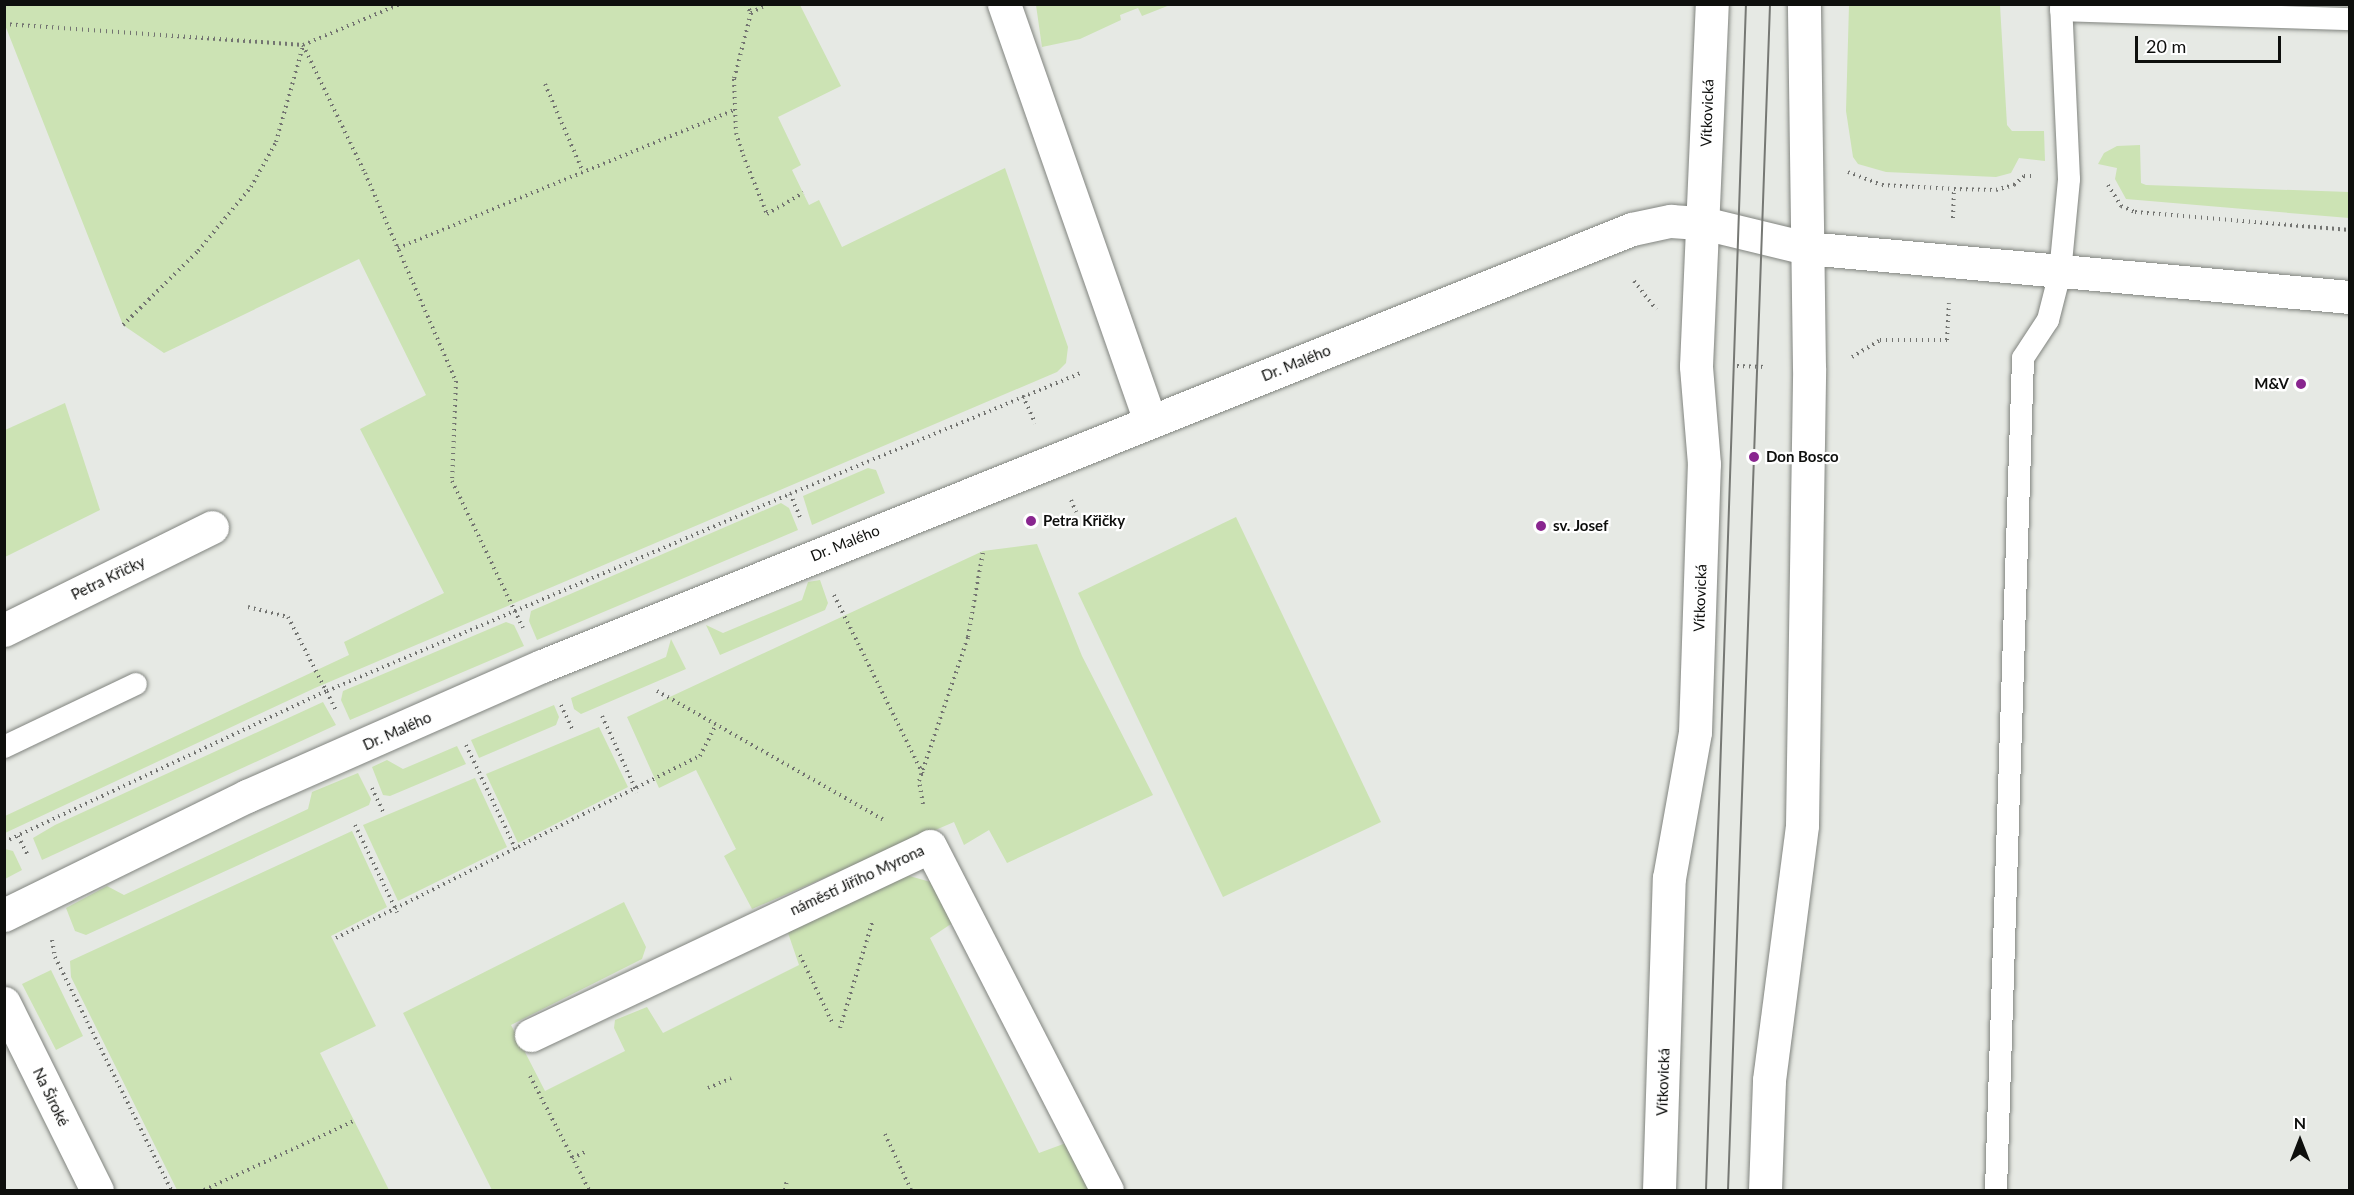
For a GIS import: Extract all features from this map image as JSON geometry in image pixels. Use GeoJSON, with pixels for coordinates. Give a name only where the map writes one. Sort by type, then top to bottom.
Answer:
{"type":"FeatureCollection","features":[{"type":"Feature","properties":{"kind":"street"},"geometry":{"type":"LineString","coordinates":[[1004,4],[1150,421]]}},
{"type":"Feature","properties":{"kind":"street","name":"Vítkovická"},"geometry":{"type":"LineString","coordinates":[[1659,1191],[1669,878],[1695,732],[1704,464],[1696,366],[1712,4]]}},
{"type":"Feature","properties":{"kind":"street"},"geometry":{"type":"LineString","coordinates":[[1765,1191],[1770,1080],[1802,825],[1809,368],[1804,4]]}},
{"type":"Feature","properties":{"kind":"street","name":"Dr. Malého"},"geometry":{"type":"LineString","coordinates":[[4,915],[247,796],[542,666],[1632,229],[1671,221],[1703,223],[1806,248],[1953,259],[2060,273],[2349,297]]}},
{"type":"Feature","properties":{"kind":"street","name":"Petra Křičky"},"geometry":{"type":"LineString","coordinates":[[4,630],[212,527]]}},
{"type":"Feature","properties":{"kind":"street","name":"náměstí Jiřího Myrona"},"geometry":{"type":"LineString","coordinates":[[531,1035],[930,846],[1107,1191]]}},
{"type":"Feature","properties":{"kind":"street","name":"Na Široké"},"geometry":{"type":"LineString","coordinates":[[4,1003],[97,1191]]}},
{"type":"Feature","properties":{"kind":"lane"},"geometry":{"type":"LineString","coordinates":[[1996,1191],[2022,358],[2048,320],[2060,273],[2069,179],[2061,7],[2349,19]]}},
{"type":"Feature","properties":{"kind":"lane"},"geometry":{"type":"LineString","coordinates":[[4,747],[136,684]]}},
{"type":"Feature","properties":{"kind":"path"},"geometry":{"type":"LineString","coordinates":[[4,24],[303,45],[400,4]]}},
{"type":"Feature","properties":{"kind":"path"},"geometry":{"type":"LineString","coordinates":[[746,4],[750,13],[738,51],[735,110],[743,155],[767,214],[803,193]]}},
{"type":"Feature","properties":{"kind":"path"},"geometry":{"type":"LineString","coordinates":[[750,13],[767,4]]}},
{"type":"Feature","properties":{"kind":"path"},"geometry":{"type":"LineString","coordinates":[[303,45],[398,248],[456,381],[452,481],[572,729]]}},
{"type":"Feature","properties":{"kind":"path"},"geometry":{"type":"LineString","coordinates":[[123,325],[198,250],[251,187],[276,142],[303,45]]}},
{"type":"Feature","properties":{"kind":"path"},"geometry":{"type":"LineString","coordinates":[[545,84],[583,172]]}},
{"type":"Feature","properties":{"kind":"path"},"geometry":{"type":"LineString","coordinates":[[398,248],[735,110]]}},
{"type":"Feature","properties":{"kind":"path"},"geometry":{"type":"LineString","coordinates":[[4,842],[327,691],[790,494]]}},
{"type":"Feature","properties":{"kind":"path"},"geometry":{"type":"LineString","coordinates":[[930,846],[919,781],[968,637],[983,551]]}},
{"type":"Feature","properties":{"kind":"path"},"geometry":{"type":"LineString","coordinates":[[248,607],[288,617],[327,691],[383,812]]}},
{"type":"Feature","properties":{"kind":"path"},"geometry":{"type":"LineString","coordinates":[[657,691],[930,846]]}},
{"type":"Feature","properties":{"kind":"path"},"geometry":{"type":"LineString","coordinates":[[448,708],[516,850]]}},
{"type":"Feature","properties":{"kind":"path"},"geometry":{"type":"LineString","coordinates":[[602,716],[636,790]]}},
{"type":"Feature","properties":{"kind":"path"},"geometry":{"type":"LineString","coordinates":[[336,938],[700,756],[716,725]]}},
{"type":"Feature","properties":{"kind":"path"},"geometry":{"type":"LineString","coordinates":[[356,825],[396,910]]}},
{"type":"Feature","properties":{"kind":"path"},"geometry":{"type":"LineString","coordinates":[[18,836],[47,895],[55,957],[171,1191]]}},
{"type":"Feature","properties":{"kind":"path"},"geometry":{"type":"LineString","coordinates":[[840,1028],[890,864]]}},
{"type":"Feature","properties":{"kind":"path"},"geometry":{"type":"LineString","coordinates":[[782,916],[831,1022]]}},
{"type":"Feature","properties":{"kind":"path"},"geometry":{"type":"LineString","coordinates":[[531,1035],[514,1044],[589,1191]]}},
{"type":"Feature","properties":{"kind":"path"},"geometry":{"type":"LineString","coordinates":[[708,1088],[731,1078]]}},
{"type":"Feature","properties":{"kind":"path"},"geometry":{"type":"LineString","coordinates":[[204,1191],[354,1121]]}},
{"type":"Feature","properties":{"kind":"path"},"geometry":{"type":"LineString","coordinates":[[885,1134],[911,1191]]}},
{"type":"Feature","properties":{"kind":"path"},"geometry":{"type":"LineString","coordinates":[[572,1158],[585,1152]]}},
{"type":"Feature","properties":{"kind":"path"},"geometry":{"type":"LineString","coordinates":[[785,1191],[787,1180]]}},
{"type":"Feature","properties":{"kind":"green space"},"geometry":{"type":"Polygon","coordinates":[[[1036,4],[1170,5],[1142,16],[1138,8],[1120,15],[1121,20],[1080,39],[1042,47],[1036,4]]]}},
{"type":"Feature","properties":{"kind":"green space"},"geometry":{"type":"Polygon","coordinates":[[[5,5],[800,5],[841,86],[778,117],[801,165],[792,170],[809,205],[819,200],[842,247],[1005,168],[1068,347],[1066,363],[1057,372],[315,688],[5,833],[5,816],[349,655],[344,642],[444,593],[360,429],[426,395],[359,259],[164,353],[123,325],[5,25],[5,5]]]}},
{"type":"Feature","properties":{"kind":"green space"},"geometry":{"type":"Polygon","coordinates":[[[1849,5],[2000,5],[2007,125],[2012,131],[2044,131],[2045,161],[2019,158],[2011,173],[1996,177],[1886,172],[1858,164],[1853,157],[1846,111],[1849,5]]]}},
{"type":"Feature","properties":{"kind":"green space"},"geometry":{"type":"Polygon","coordinates":[[[2140,145],[2141,183],[2146,185],[2349,192],[2349,218],[2126,199],[2115,179],[2117,168],[2098,164],[2104,153],[2117,146],[2140,145]]]}},
{"type":"Feature","properties":{"kind":"green space"},"geometry":{"type":"Polygon","coordinates":[[[65,403],[100,510],[5,557],[5,430],[65,403]]]}},
{"type":"Feature","properties":{"kind":"green space"},"geometry":{"type":"Polygon","coordinates":[[[868,468],[876,470],[885,493],[812,525],[803,496],[868,468]]]}},
{"type":"Feature","properties":{"kind":"green space"},"geometry":{"type":"Polygon","coordinates":[[[781,503],[789,508],[798,530],[537,640],[529,621],[531,611],[781,503]]]}},
{"type":"Feature","properties":{"kind":"green space"},"geometry":{"type":"Polygon","coordinates":[[[1236,517],[1381,822],[1223,897],[1078,593],[1236,517]]]}},
{"type":"Feature","properties":{"kind":"green space"},"geometry":{"type":"Polygon","coordinates":[[[1037,544],[1082,656],[1153,795],[1007,863],[989,830],[964,845],[954,822],[752,909],[724,856],[736,849],[696,770],[659,788],[627,717],[983,551],[1037,544]]]}},
{"type":"Feature","properties":{"kind":"green space"},"geometry":{"type":"Polygon","coordinates":[[[820,580],[828,603],[825,610],[720,655],[706,625],[723,633],[802,600],[808,582],[820,580]]]}},
{"type":"Feature","properties":{"kind":"green space"},"geometry":{"type":"Polygon","coordinates":[[[506,622],[514,625],[524,646],[350,720],[341,700],[343,691],[506,622]]]}},
{"type":"Feature","properties":{"kind":"green space"},"geometry":{"type":"Polygon","coordinates":[[[671,639],[686,669],[581,714],[574,709],[571,698],[666,657],[671,639]]]}},
{"type":"Feature","properties":{"kind":"green space"},"geometry":{"type":"Polygon","coordinates":[[[323,702],[336,725],[42,860],[33,838],[55,825],[323,702]]]}},
{"type":"Feature","properties":{"kind":"green space"},"geometry":{"type":"Polygon","coordinates":[[[554,705],[559,717],[556,725],[479,758],[471,740],[554,705]]]}},
{"type":"Feature","properties":{"kind":"green space"},"geometry":{"type":"Polygon","coordinates":[[[599,727],[628,787],[518,843],[486,774],[599,727]]]}},
{"type":"Feature","properties":{"kind":"green space"},"geometry":{"type":"Polygon","coordinates":[[[457,746],[466,764],[390,796],[383,795],[372,767],[387,760],[403,769],[457,746]]]}},
{"type":"Feature","properties":{"kind":"green space"},"geometry":{"type":"Polygon","coordinates":[[[358,773],[371,799],[369,805],[86,935],[75,931],[66,908],[107,886],[124,895],[308,809],[312,792],[358,773]]]}},
{"type":"Feature","properties":{"kind":"green space"},"geometry":{"type":"Polygon","coordinates":[[[475,778],[507,847],[398,901],[363,825],[475,778]]]}},
{"type":"Feature","properties":{"kind":"green space"},"geometry":{"type":"Polygon","coordinates":[[[352,831],[387,907],[331,936],[376,1026],[320,1053],[389,1190],[177,1190],[71,977],[70,961],[352,831]]]}},
{"type":"Feature","properties":{"kind":"green space"},"geometry":{"type":"Polygon","coordinates":[[[5,849],[13,851],[22,870],[5,879],[5,849]]]}},
{"type":"Feature","properties":{"kind":"green space"},"geometry":{"type":"Polygon","coordinates":[[[899,873],[934,883],[954,922],[930,938],[1039,1153],[1066,1143],[1096,1190],[492,1190],[403,1013],[624,902],[646,947],[642,959],[511,1025],[545,1091],[625,1051],[614,1028],[615,1020],[647,1007],[663,1033],[799,965],[786,927],[899,873]]]}},
{"type":"Feature","properties":{"kind":"green space"},"geometry":{"type":"Polygon","coordinates":[[[51,970],[83,1036],[56,1050],[22,984],[51,970]]]}},
{"type":"Feature","properties":{"kind":"tram line"},"geometry":{"type":"LineString","coordinates":[[1706,1190],[1746,4]]}},
{"type":"Feature","properties":{"kind":"tram line"},"geometry":{"type":"LineString","coordinates":[[1728,1190],[1770,4]]}},
{"type":"Feature","properties":{"kind":"place","name":"M&V"},"geometry":{"type":"Point","coordinates":[2301,384]}},
{"type":"Feature","properties":{"kind":"place","name":"Don Bosco"},"geometry":{"type":"Point","coordinates":[1754,457]}},
{"type":"Feature","properties":{"kind":"place","name":"Petra Křičky"},"geometry":{"type":"Point","coordinates":[1031,521]}},
{"type":"Feature","properties":{"kind":"place","name":"sv. Josef"},"geometry":{"type":"Point","coordinates":[1541,526]}}]}
